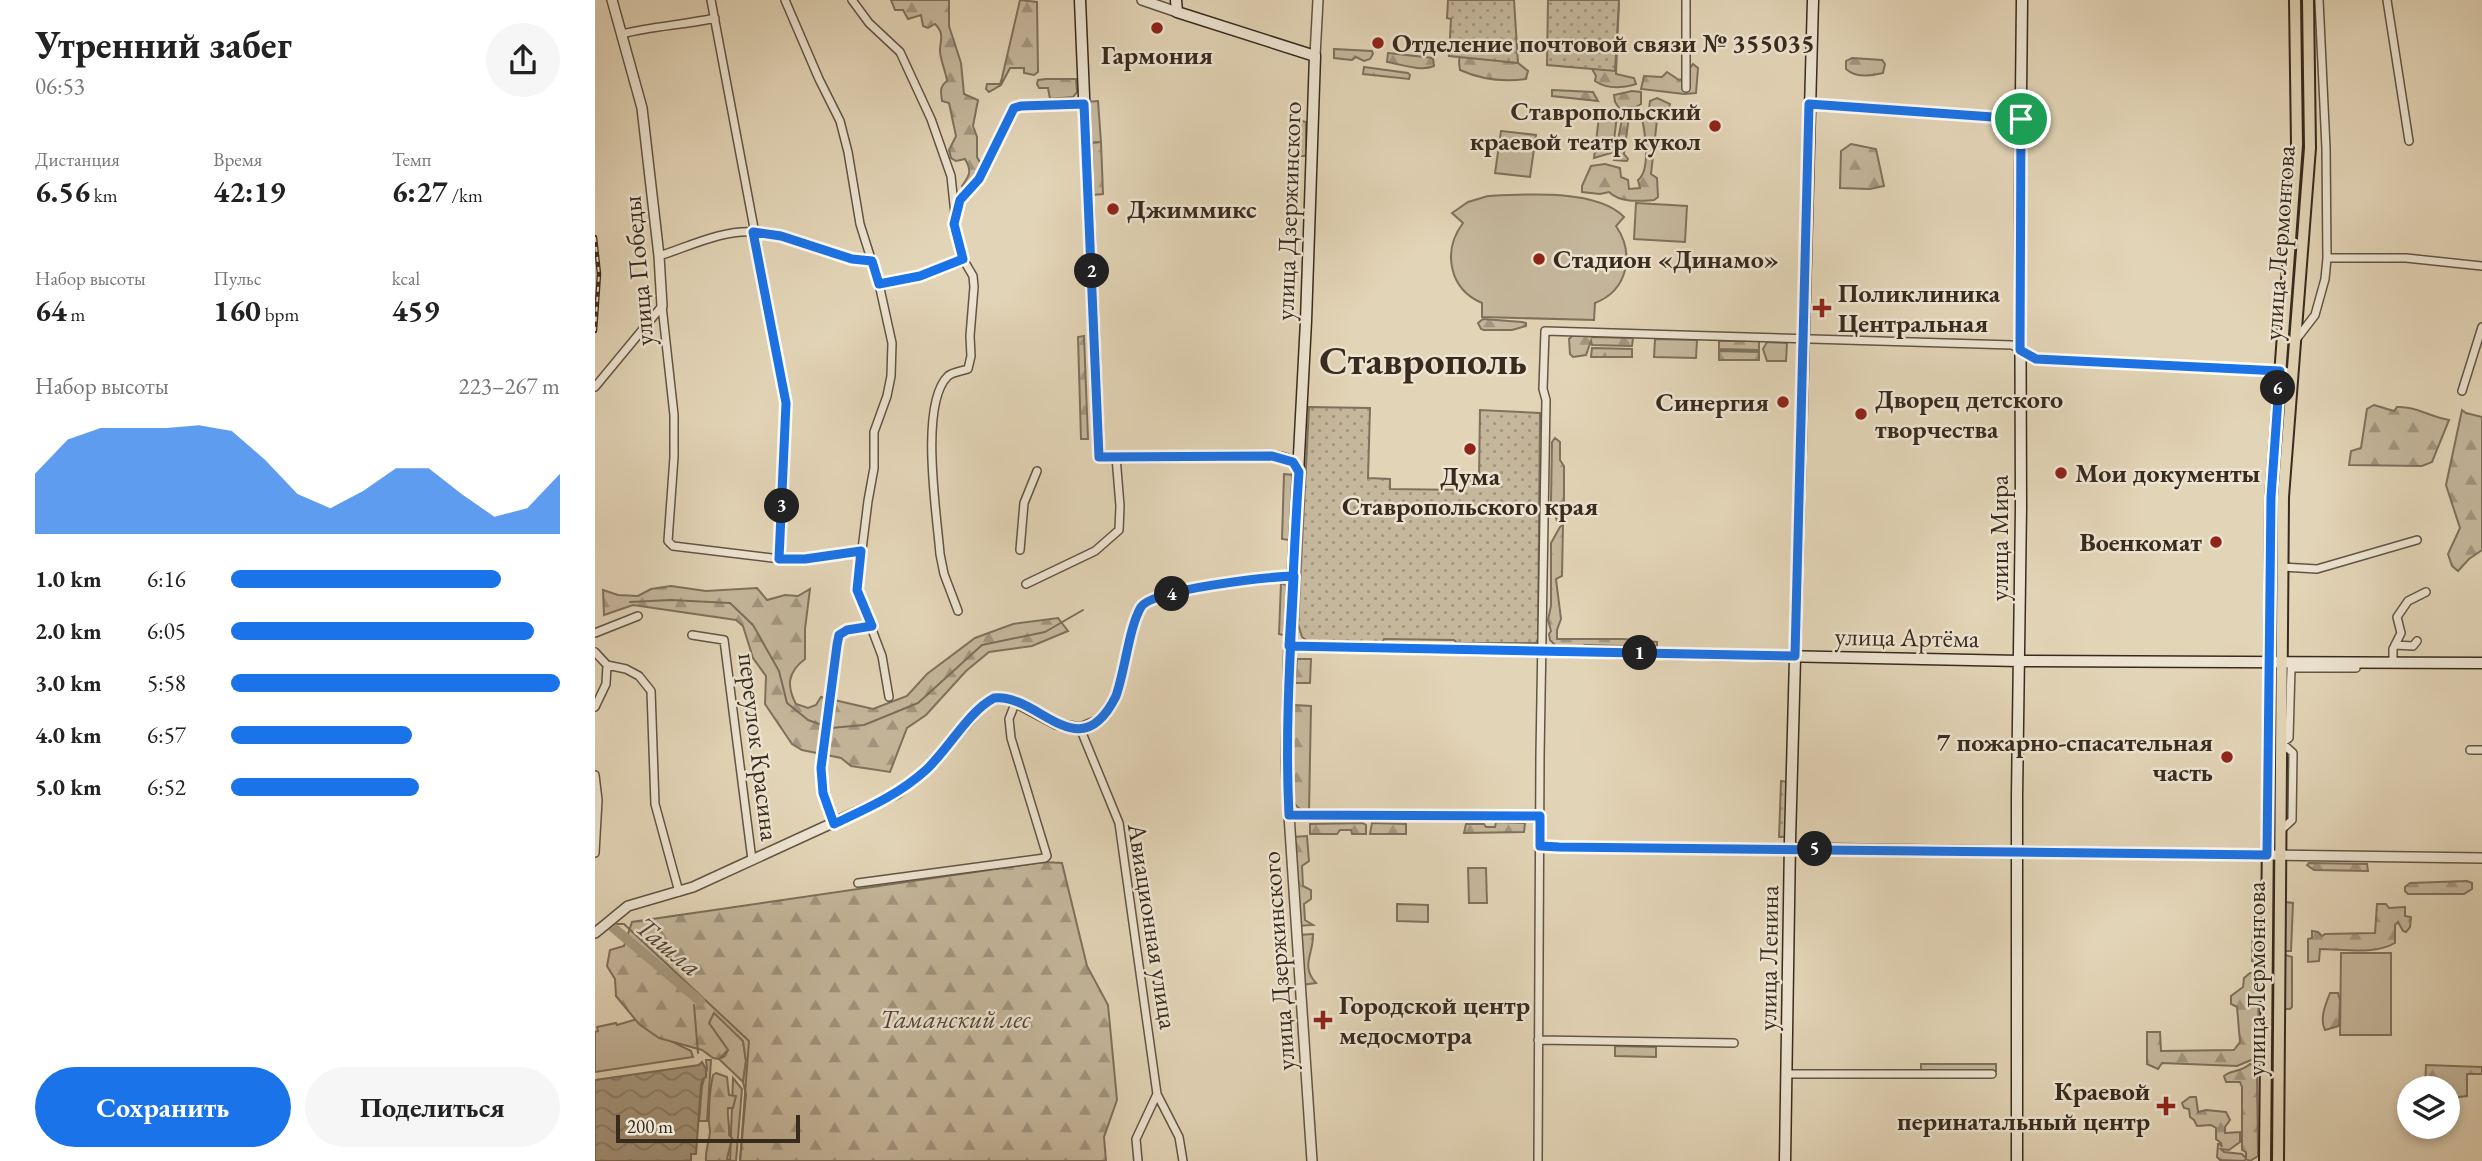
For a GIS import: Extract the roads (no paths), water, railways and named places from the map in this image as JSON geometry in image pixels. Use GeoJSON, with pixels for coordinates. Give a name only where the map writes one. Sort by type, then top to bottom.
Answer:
{"type":"FeatureCollection","features":[{"type":"Feature","properties":{"kind":"main road"},"geometry":{"type":"LineString","coordinates":[[1080,0],[1099,457],[1272,456],[1289,460],[1297,466],[1299,472]]}},
{"type":"Feature","properties":{"kind":"main road"},"geometry":{"type":"LineString","coordinates":[[1176,0],[1177,12],[1315,56]]}},
{"type":"Feature","properties":{"kind":"main road","name":"улица Ленина"},"geometry":{"type":"LineString","coordinates":[[1785,1161],[1790,848],[1813,0]]}},
{"type":"Feature","properties":{"kind":"main road","name":"улица Мира"},"geometry":{"type":"LineString","coordinates":[[2017,1161],[2022,0]]}},
{"type":"Feature","properties":{"kind":"main road","name":"улица Лермонтова"},"geometry":{"type":"LineString","coordinates":[[2265,1161],[2271,474],[2297,147],[2295,0]]}},
{"type":"Feature","properties":{"kind":"main road","name":"улица Лермонтова"},"geometry":{"type":"LineString","coordinates":[[2278,1161],[2284,473],[2310,148],[2308,0]]}},
{"type":"Feature","properties":{"kind":"main road","name":"улица Дзержинского"},"geometry":{"type":"LineString","coordinates":[[1289,646],[1299,472],[1315,56]]}},
{"type":"Feature","properties":{"kind":"main road","name":"улица Дзержинского"},"geometry":{"type":"LineString","coordinates":[[1272,456],[1287,454],[1294,449],[1301,423]]}},
{"type":"Feature","properties":{"kind":"main road","name":"улица Артёма"},"geometry":{"type":"LineString","coordinates":[[1289,646],[2019,661],[2482,663]]}},
{"type":"Feature","properties":{"kind":"street","name":"улица Победы"},"geometry":{"type":"LineString","coordinates":[[612,0],[642,108],[659,256],[674,415],[668,541],[673,546],[779,559]]}},
{"type":"Feature","properties":{"kind":"street"},"geometry":{"type":"LineString","coordinates":[[712,0],[786,403],[779,559],[805,559],[861,551]]}},
{"type":"Feature","properties":{"kind":"street"},"geometry":{"type":"LineString","coordinates":[[785,0],[840,121],[860,224],[886,311],[892,358],[887,396],[874,432],[874,468],[857,590],[882,656],[889,697]]}},
{"type":"Feature","properties":{"kind":"street"},"geometry":{"type":"LineString","coordinates":[[852,0],[869,23],[900,52],[910,71],[931,119],[951,176],[954,224],[963,259],[973,276],[971,364],[968,369],[949,375],[938,392],[931,429],[940,554],[944,574],[958,611]]}},
{"type":"Feature","properties":{"kind":"street"},"geometry":{"type":"LineString","coordinates":[[1142,0],[1177,12]]}},
{"type":"Feature","properties":{"kind":"street","name":"улица Дзержинского"},"geometry":{"type":"LineString","coordinates":[[1315,56],[1318,0]]}},
{"type":"Feature","properties":{"kind":"street"},"geometry":{"type":"LineString","coordinates":[[1686,0],[1686,88]]}},
{"type":"Feature","properties":{"kind":"street"},"geometry":{"type":"LineString","coordinates":[[2295,342],[2315,315],[2327,258],[2326,148],[2319,0]]}},
{"type":"Feature","properties":{"kind":"street"},"geometry":{"type":"LineString","coordinates":[[2387,0],[2409,141]]}},
{"type":"Feature","properties":{"kind":"street"},"geometry":{"type":"LineString","coordinates":[[622,34],[715,18]]}},
{"type":"Feature","properties":{"kind":"street"},"geometry":{"type":"LineString","coordinates":[[954,224],[960,200],[979,179],[1014,108],[1084,104]]}},
{"type":"Feature","properties":{"kind":"street"},"geometry":{"type":"LineString","coordinates":[[1809,104],[2021,119]]}},
{"type":"Feature","properties":{"kind":"street"},"geometry":{"type":"LineString","coordinates":[[659,256],[725,235],[753,232],[781,236],[852,259],[872,261]]}},
{"type":"Feature","properties":{"kind":"street"},"geometry":{"type":"LineString","coordinates":[[2327,258],[2406,258],[2482,266]]}},
{"type":"Feature","properties":{"kind":"street"},"geometry":{"type":"LineString","coordinates":[[879,284],[920,276],[963,259]]}},
{"type":"Feature","properties":{"kind":"street"},"geometry":{"type":"LineString","coordinates":[[595,387],[662,306]]}},
{"type":"Feature","properties":{"kind":"street"},"geometry":{"type":"LineString","coordinates":[[2462,391],[2482,327]]}},
{"type":"Feature","properties":{"kind":"street"},"geometry":{"type":"LineString","coordinates":[[1538,1161],[1545,331],[2012,345],[2036,359],[2293,372]]}},
{"type":"Feature","properties":{"kind":"street"},"geometry":{"type":"LineString","coordinates":[[1027,584],[1095,551],[1119,530],[1116,457]]}},
{"type":"Feature","properties":{"kind":"street"},"geometry":{"type":"LineString","coordinates":[[1020,550],[1024,503],[1037,471]]}},
{"type":"Feature","properties":{"kind":"street"},"geometry":{"type":"LineString","coordinates":[[2283,567],[2317,569],[2417,540]]}},
{"type":"Feature","properties":{"kind":"street"},"geometry":{"type":"LineString","coordinates":[[595,933],[628,906],[679,892],[880,803],[911,783],[946,749],[987,702],[1001,697],[1016,701],[1056,724],[1080,728],[1097,721],[1111,706],[1120,683],[1136,620],[1143,604],[1149,600],[1189,589],[1294,576]]}},
{"type":"Feature","properties":{"kind":"street"},"geometry":{"type":"LineString","coordinates":[[2393,663],[2393,649],[2401,634],[2397,617],[2408,601],[2426,592]]}},
{"type":"Feature","properties":{"kind":"street"},"geometry":{"type":"LineString","coordinates":[[595,633],[638,616]]}},
{"type":"Feature","properties":{"kind":"street"},"geometry":{"type":"LineString","coordinates":[[834,824],[823,793],[821,768],[839,635],[847,630],[872,626]]}},
{"type":"Feature","properties":{"kind":"street","name":"переулок Красина"},"geometry":{"type":"LineString","coordinates":[[692,635],[724,640],[753,860]]}},
{"type":"Feature","properties":{"kind":"street"},"geometry":{"type":"LineString","coordinates":[[2395,645],[2413,646],[2417,641]]}},
{"type":"Feature","properties":{"kind":"street","name":"улица Дзержинского"},"geometry":{"type":"LineString","coordinates":[[1289,646],[1286,760],[1313,1161]]}},
{"type":"Feature","properties":{"kind":"street"},"geometry":{"type":"LineString","coordinates":[[595,652],[607,665],[632,671],[651,691],[655,804],[679,892]]}},
{"type":"Feature","properties":{"kind":"street"},"geometry":{"type":"LineString","coordinates":[[2281,743],[2289,738],[2291,668],[2356,668],[2356,663]]}},
{"type":"Feature","properties":{"kind":"street"},"geometry":{"type":"LineString","coordinates":[[595,707],[606,684],[607,665]]}},
{"type":"Feature","properties":{"kind":"street"},"geometry":{"type":"LineString","coordinates":[[858,883],[1047,856],[1011,738],[1009,719],[1016,701]]}},
{"type":"Feature","properties":{"kind":"street","name":"Авиационная улица"},"geometry":{"type":"LineString","coordinates":[[1080,728],[1119,823],[1157,1094],[1179,1137],[1182,1161]]}},
{"type":"Feature","properties":{"kind":"street"},"geometry":{"type":"LineString","coordinates":[[2470,750],[2482,750]]}},
{"type":"Feature","properties":{"kind":"street"},"geometry":{"type":"LineString","coordinates":[[595,775],[598,800],[595,853]]}},
{"type":"Feature","properties":{"kind":"street"},"geometry":{"type":"LineString","coordinates":[[1289,815],[1540,816]]}},
{"type":"Feature","properties":{"kind":"street"},"geometry":{"type":"LineString","coordinates":[[1540,846],[2482,858]]}},
{"type":"Feature","properties":{"kind":"street"},"geometry":{"type":"LineString","coordinates":[[1538,1040],[1734,1043]]}},
{"type":"Feature","properties":{"kind":"street"},"geometry":{"type":"LineString","coordinates":[[1787,1074],[1992,1074]]}},
{"type":"Feature","properties":{"kind":"street"},"geometry":{"type":"LineString","coordinates":[[1138,1161],[1136,1139],[1157,1094]]}},
{"type":"Feature","properties":{"kind":"water"},"geometry":{"type":"Polygon","coordinates":[[[702,1062],[706,1077],[701,1085],[696,1154],[691,1154],[691,1161],[595,1161],[595,1080],[699,1065],[702,1062]]]}},
{"type":"Feature","properties":{"kind":"waterway"},"geometry":{"type":"LineString","coordinates":[[630,602],[671,600],[730,603],[753,625],[779,671],[787,703],[808,720],[822,725]]}},
{"type":"Feature","properties":{"kind":"waterway"},"geometry":{"type":"LineString","coordinates":[[831,728],[864,725],[918,703],[982,645],[1045,632],[1083,610]]}},
{"type":"Feature","properties":{"kind":"waterway","name":"Ташла"},"geometry":{"type":"LineString","coordinates":[[609,924],[700,1001]]}},
{"type":"Feature","properties":{"kind":"waterway"},"geometry":{"type":"LineString","coordinates":[[612,924],[624,924],[749,1041],[740,1161]]}},
{"type":"Feature","properties":{"kind":"waterway","name":"Ташла"},"geometry":{"type":"LineString","coordinates":[[692,995],[693,999]]}},
{"type":"Feature","properties":{"kind":"waterway"},"geometry":{"type":"LineString","coordinates":[[694,1005],[698,1053]]}},
{"type":"Feature","properties":{"kind":"railway"},"geometry":{"type":"LineString","coordinates":[[595,237],[599,274],[595,331]]}},
{"type":"Feature","properties":{"kind":"place","name":"Гармония"},"geometry":{"type":"Point","coordinates":[1157,28]}},
{"type":"Feature","properties":{"kind":"place","name":"Отделение почтовой связи № 355035"},"geometry":{"type":"Point","coordinates":[1378,43]}},
{"type":"Feature","properties":{"kind":"place","name":"Ставропольский краевой театр кукол"},"geometry":{"type":"Point","coordinates":[1715,126]}},
{"type":"Feature","properties":{"kind":"place","name":"Джиммикс"},"geometry":{"type":"Point","coordinates":[1113,209]}},
{"type":"Feature","properties":{"kind":"place","name":"Стадион «Динамо»"},"geometry":{"type":"Point","coordinates":[1539,259]}},
{"type":"Feature","properties":{"kind":"place","name":"Поликлиника Центральная"},"geometry":{"type":"Point","coordinates":[1822,308]}},
{"type":"Feature","properties":{"kind":"place","name":"Синергия"},"geometry":{"type":"Point","coordinates":[1783,402]}},
{"type":"Feature","properties":{"kind":"place","name":"Дворец детского творчества"},"geometry":{"type":"Point","coordinates":[1861,414]}},
{"type":"Feature","properties":{"kind":"place","name":"Дума Ставропольского края"},"geometry":{"type":"Point","coordinates":[1470,449]}},
{"type":"Feature","properties":{"kind":"place","name":"Мои документы"},"geometry":{"type":"Point","coordinates":[2061,473]}},
{"type":"Feature","properties":{"kind":"place","name":"Военкомат"},"geometry":{"type":"Point","coordinates":[2216,542]}},
{"type":"Feature","properties":{"kind":"place","name":"7 пожарно-спасательная часть"},"geometry":{"type":"Point","coordinates":[2227,757]}},
{"type":"Feature","properties":{"kind":"place","name":"Городской центр медосмотра"},"geometry":{"type":"Point","coordinates":[1323,1020]}},
{"type":"Feature","properties":{"kind":"place","name":"Краевой перинатальный центр"},"geometry":{"type":"Point","coordinates":[2166,1106]}},
{"type":"Feature","properties":{"kind":"district","name":"Ставрополь"},"geometry":{"type":"Point","coordinates":[1423,360]}},
{"type":"Feature","properties":{"kind":"park label","name":"Таманский лес"},"geometry":{"type":"Point","coordinates":[955,1019]}}]}
